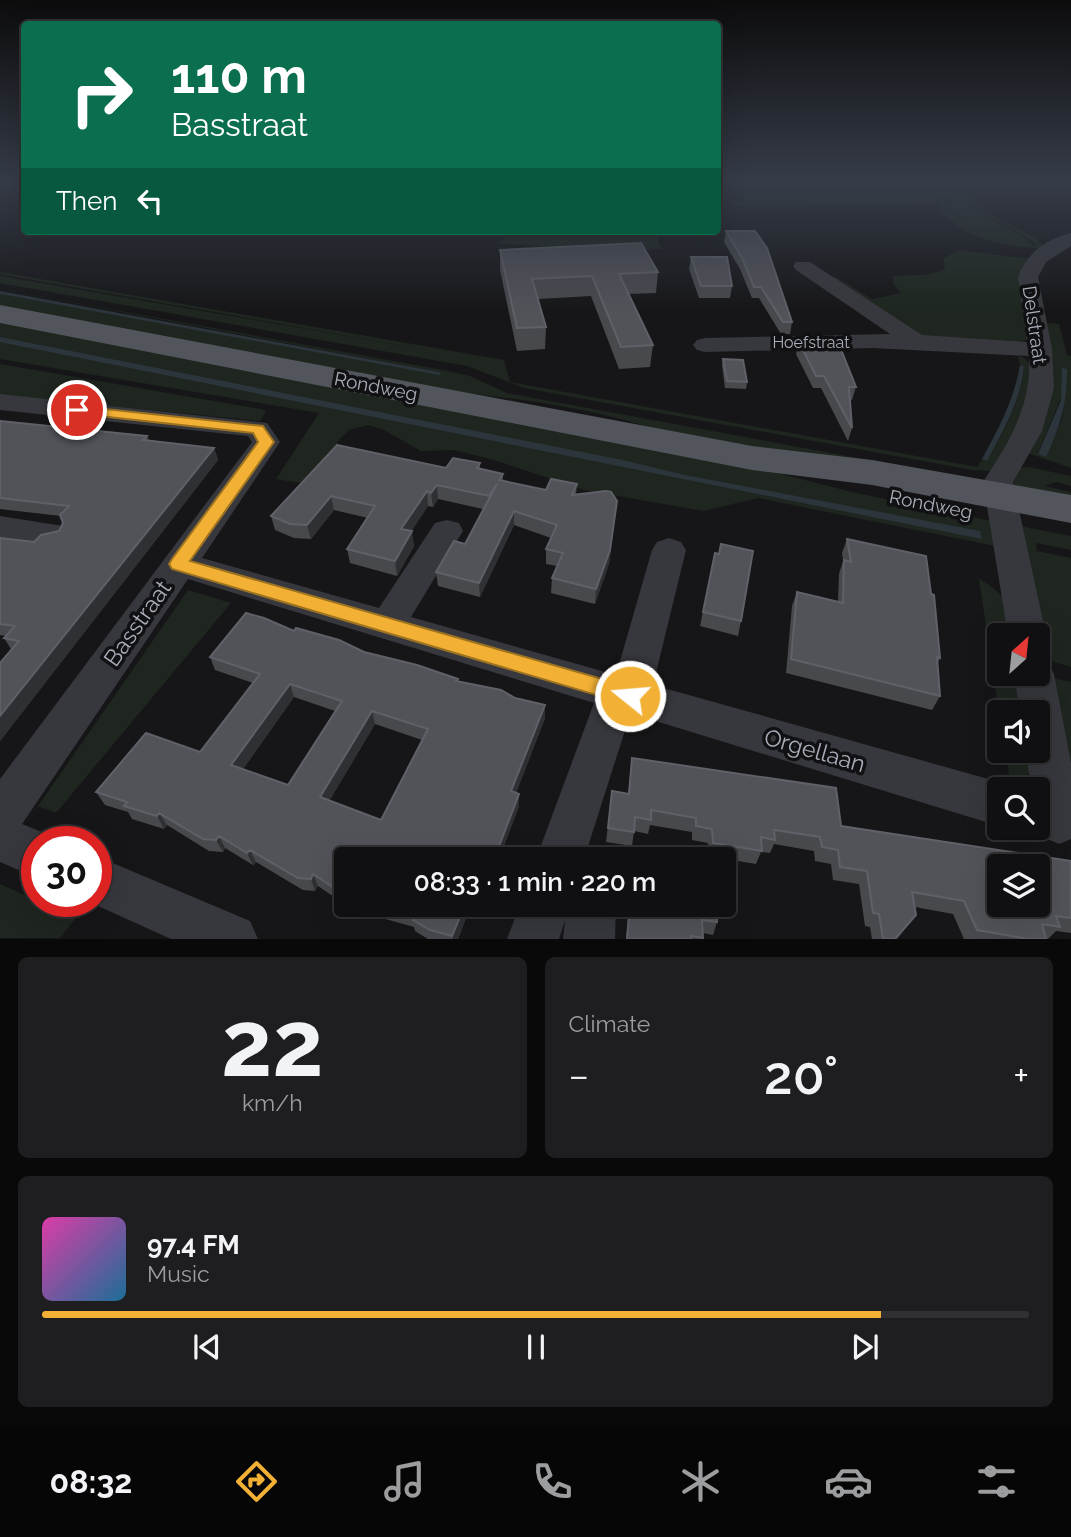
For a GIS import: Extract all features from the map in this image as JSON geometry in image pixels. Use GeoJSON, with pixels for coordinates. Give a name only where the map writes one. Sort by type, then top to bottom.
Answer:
{"type":"FeatureCollection","features":[{"type":"Feature","properties":{"kind":"main road","name":"Rondweg"},"geometry":{"type":"LineString","coordinates":[[0,314],[752,458],[797,474],[860,490],[1001,507],[1071,509]]}},
{"type":"Feature","properties":{"kind":"main road","name":"Rondweg"},"geometry":{"type":"LineString","coordinates":[[1001,507],[1071,531]]}},
{"type":"Feature","properties":{"kind":"street","name":"Delstraat"},"geometry":{"type":"LineString","coordinates":[[1001,507],[998,482],[1014,457],[1038,402],[1042,376],[1028,277],[1041,254],[1071,239]]}},
{"type":"Feature","properties":{"kind":"street","name":"Hoefstraat"},"geometry":{"type":"LineString","coordinates":[[803,266],[917,342]]}},
{"type":"Feature","properties":{"kind":"street","name":"Hoefstraat"},"geometry":{"type":"LineString","coordinates":[[705,345],[774,341],[917,342],[1040,350]]}},
{"type":"Feature","properties":{"kind":"street","name":"Basstraat"},"geometry":{"type":"LineString","coordinates":[[0,402],[257,429],[266,442],[0,817]]}},
{"type":"Feature","properties":{"kind":"street"},"geometry":{"type":"LineString","coordinates":[[1001,507],[1025,623]]}},
{"type":"Feature","properties":{"kind":"street"},"geometry":{"type":"LineString","coordinates":[[0,527],[51,534]]}},
{"type":"Feature","properties":{"kind":"street"},"geometry":{"type":"LineString","coordinates":[[388,624],[447,531]]}},
{"type":"Feature","properties":{"kind":"street"},"geometry":{"type":"LineString","coordinates":[[564,847],[611,711],[630,696],[669,551]]}},
{"type":"Feature","properties":{"kind":"street","name":"Orgellaan"},"geometry":{"type":"LineString","coordinates":[[178,564],[987,800]]}},
{"type":"Feature","properties":{"kind":"street"},"geometry":{"type":"LineString","coordinates":[[1036,686],[1056,820]]}},
{"type":"Feature","properties":{"kind":"street"},"geometry":{"type":"LineString","coordinates":[[0,838],[21,847]]}},
{"type":"Feature","properties":{"kind":"street"},"geometry":{"type":"LineString","coordinates":[[112,887],[232,939]]}},
{"type":"Feature","properties":{"kind":"street"},"geometry":{"type":"LineString","coordinates":[[533,939],[541,917]]}},
{"type":"Feature","properties":{"kind":"street"},"geometry":{"type":"LineString","coordinates":[[589,939],[591,917]]}},
{"type":"Feature","properties":{"kind":"shaded area"},"geometry":{"type":"Polygon","coordinates":[[[955,224],[1000,224],[1024,237],[1034,247],[1036,244],[1003,224],[1008,224],[1037,238],[1043,248],[1015,246],[1000,243],[955,224]]]}},
{"type":"Feature","properties":{"kind":"shaded area"},"geometry":{"type":"Polygon","coordinates":[[[508,235],[656,235],[661,249],[630,250],[498,244],[508,235]]]}},
{"type":"Feature","properties":{"kind":"shaded area"},"geometry":{"type":"Polygon","coordinates":[[[958,250],[1030,259],[1030,338],[1019,343],[928,340],[829,280],[836,277],[872,299],[901,293],[893,283],[893,276],[938,272],[945,268],[943,259],[958,250]]]}},
{"type":"Feature","properties":{"kind":"shaded area"},"geometry":{"type":"Polygon","coordinates":[[[0,272],[504,360],[510,382],[977,467],[982,459],[987,460],[1005,427],[1015,403],[1024,366],[1020,365],[1018,356],[995,350],[1018,354],[1033,365],[1029,405],[991,471],[972,470],[524,388],[467,366],[0,283],[0,276],[433,351],[0,272]]]}},
{"type":"Feature","properties":{"kind":"shaded area"},"geometry":{"type":"Polygon","coordinates":[[[0,289],[448,371],[470,376],[507,393],[983,481],[675,436],[620,419],[560,406],[440,391],[0,307],[0,294],[440,374],[0,289]]]}},
{"type":"Feature","properties":{"kind":"shaded area"},"geometry":{"type":"Polygon","coordinates":[[[0,291],[441,373],[439,375],[0,294],[0,291]]]}},
{"type":"Feature","properties":{"kind":"shaded area"},"geometry":{"type":"Polygon","coordinates":[[[0,319],[754,467],[852,492],[991,521],[995,546],[758,498],[703,511],[584,490],[494,460],[454,450],[421,451],[384,430],[368,425],[349,430],[337,442],[339,454],[313,485],[276,479],[319,413],[0,359],[0,319]]]}},
{"type":"Feature","properties":{"kind":"shaded area"},"geometry":{"type":"Polygon","coordinates":[[[1043,324],[1059,324],[1067,355],[1071,356],[1071,468],[1028,453],[1043,324]],[[1067,383],[1038,453],[1046,457],[1062,419],[1067,383]]]}},
{"type":"Feature","properties":{"kind":"shaded area"},"geometry":{"type":"Polygon","coordinates":[[[0,337],[618,459],[685,475],[980,531],[982,539],[0,342],[0,337]]]}},
{"type":"Feature","properties":{"kind":"shaded area"},"geometry":{"type":"Polygon","coordinates":[[[0,364],[266,411],[260,421],[0,395],[0,364]]]}},
{"type":"Feature","properties":{"kind":"shaded area"},"geometry":{"type":"Polygon","coordinates":[[[1020,365],[1024,366],[1015,404],[987,461],[982,459],[1010,402],[1020,365]]]}},
{"type":"Feature","properties":{"kind":"shaded area"},"geometry":{"type":"Polygon","coordinates":[[[1062,368],[1067,369],[1064,403],[1059,425],[1046,457],[1038,454],[1061,400],[1062,368]]]}},
{"type":"Feature","properties":{"kind":"shaded area"},"geometry":{"type":"Polygon","coordinates":[[[1029,467],[1071,476],[1071,486],[1056,482],[1045,486],[1071,492],[1071,504],[1013,493],[1014,480],[1020,468],[1029,467]]]}},
{"type":"Feature","properties":{"kind":"shaded area"},"geometry":{"type":"Polygon","coordinates":[[[1020,526],[1071,536],[1071,550],[1036,543],[1037,551],[1071,558],[1071,667],[1050,661],[1050,623],[1040,623],[1020,526]]]}},
{"type":"Feature","properties":{"kind":"shaded area"},"geometry":{"type":"Polygon","coordinates":[[[979,579],[1001,596],[1010,623],[987,623],[987,632],[979,579]]]}},
{"type":"Feature","properties":{"kind":"shaded area"},"geometry":{"type":"Polygon","coordinates":[[[188,590],[231,603],[56,813],[38,806],[188,590]]]}},
{"type":"Feature","properties":{"kind":"shaded area"},"geometry":{"type":"Polygon","coordinates":[[[1052,678],[1071,682],[1071,765],[1052,678]]]}},
{"type":"Feature","properties":{"kind":"shaded area"},"geometry":{"type":"Polygon","coordinates":[[[995,686],[1021,686],[1024,700],[997,700],[995,686]]]}},
{"type":"Feature","properties":{"kind":"shaded area"},"geometry":{"type":"Polygon","coordinates":[[[1007,763],[1033,763],[1024,777],[1010,777],[1007,763]]]}},
{"type":"Feature","properties":{"kind":"shaded area"},"geometry":{"type":"Polygon","coordinates":[[[0,884],[21,893],[21,917],[76,918],[60,938],[0,938],[0,884]]]}},
{"type":"Feature","properties":{"kind":"building"},"geometry":{"type":"Polygon","coordinates":[[[726,231],[755,231],[767,248],[792,322],[783,322],[761,287],[754,287],[742,258],[726,231]]]}},
{"type":"Feature","properties":{"kind":"building"},"geometry":{"type":"Polygon","coordinates":[[[641,243],[658,272],[619,274],[653,345],[621,347],[592,276],[532,279],[546,327],[517,328],[500,250],[641,243]]]}},
{"type":"Feature","properties":{"kind":"building"},"geometry":{"type":"Polygon","coordinates":[[[691,257],[727,257],[732,286],[701,286],[691,257]]]}},
{"type":"Feature","properties":{"kind":"building"},"geometry":{"type":"Polygon","coordinates":[[[799,342],[838,342],[856,387],[849,387],[852,428],[824,376],[816,376],[799,342]]]}},
{"type":"Feature","properties":{"kind":"building"},"geometry":{"type":"Polygon","coordinates":[[[723,359],[743,360],[747,382],[727,381],[723,359]]]}},
{"type":"Feature","properties":{"kind":"building"},"geometry":{"type":"Polygon","coordinates":[[[0,421],[147,436],[143,440],[214,448],[0,716],[0,663],[19,641],[4,638],[15,626],[0,624],[0,538],[34,542],[41,535],[59,531],[63,523],[60,515],[69,506],[0,498],[0,421]]]}},
{"type":"Feature","properties":{"kind":"building"},"geometry":{"type":"Polygon","coordinates":[[[337,445],[446,468],[453,458],[480,463],[477,468],[503,474],[499,480],[546,490],[551,479],[577,484],[572,495],[611,492],[617,501],[610,550],[596,589],[552,578],[563,553],[546,549],[557,525],[514,511],[479,583],[436,572],[454,541],[465,544],[497,484],[489,496],[437,485],[431,493],[427,491],[401,529],[412,531],[395,561],[347,549],[375,506],[331,496],[307,525],[290,524],[271,516],[337,445]]]}},
{"type":"Feature","properties":{"kind":"building"},"geometry":{"type":"Polygon","coordinates":[[[847,539],[926,556],[931,594],[934,595],[940,658],[937,657],[940,696],[791,659],[797,592],[843,603],[844,560],[851,562],[847,539]]]}},
{"type":"Feature","properties":{"kind":"building"},"geometry":{"type":"Polygon","coordinates":[[[721,544],[753,551],[741,621],[703,612],[715,553],[719,554],[721,544]]]}},
{"type":"Feature","properties":{"kind":"building"},"geometry":{"type":"Polygon","coordinates":[[[246,613],[294,631],[296,628],[339,640],[364,652],[417,665],[458,679],[456,681],[501,690],[515,698],[545,705],[511,791],[519,794],[499,847],[334,847],[334,888],[313,874],[311,879],[298,878],[250,850],[247,853],[219,836],[216,840],[203,839],[159,813],[157,816],[124,806],[127,802],[96,792],[146,733],[200,752],[260,674],[210,657],[246,613]],[[290,684],[231,765],[288,785],[342,701],[290,684]],[[372,711],[320,797],[381,820],[428,729],[372,711]]]}},
{"type":"Feature","properties":{"kind":"building"},"geometry":{"type":"Polygon","coordinates":[[[632,758],[836,788],[841,826],[1025,854],[987,854],[987,917],[1050,917],[1050,858],[1071,861],[1071,918],[1056,916],[1060,927],[1042,924],[1046,939],[1027,939],[977,930],[964,901],[912,892],[916,915],[895,939],[883,939],[879,914],[873,913],[867,871],[840,867],[838,850],[822,847],[820,837],[774,830],[775,840],[761,837],[762,851],[713,843],[712,829],[696,826],[696,818],[651,810],[651,820],[635,817],[634,832],[608,828],[612,791],[629,794],[632,758]]]}},
{"type":"Feature","properties":{"kind":"building"},"geometry":{"type":"Polygon","coordinates":[[[414,917],[460,917],[452,936],[430,930],[413,920],[414,917]]]}},
{"type":"Feature","properties":{"kind":"building"},"geometry":{"type":"Polygon","coordinates":[[[629,917],[717,917],[717,922],[702,920],[703,938],[691,936],[691,939],[627,939],[629,917]]]}},
{"type":"Feature","properties":{"kind":"route"},"geometry":{"type":"LineString","coordinates":[[77,410],[257,429],[266,442],[178,564],[630,696]]}}]}
